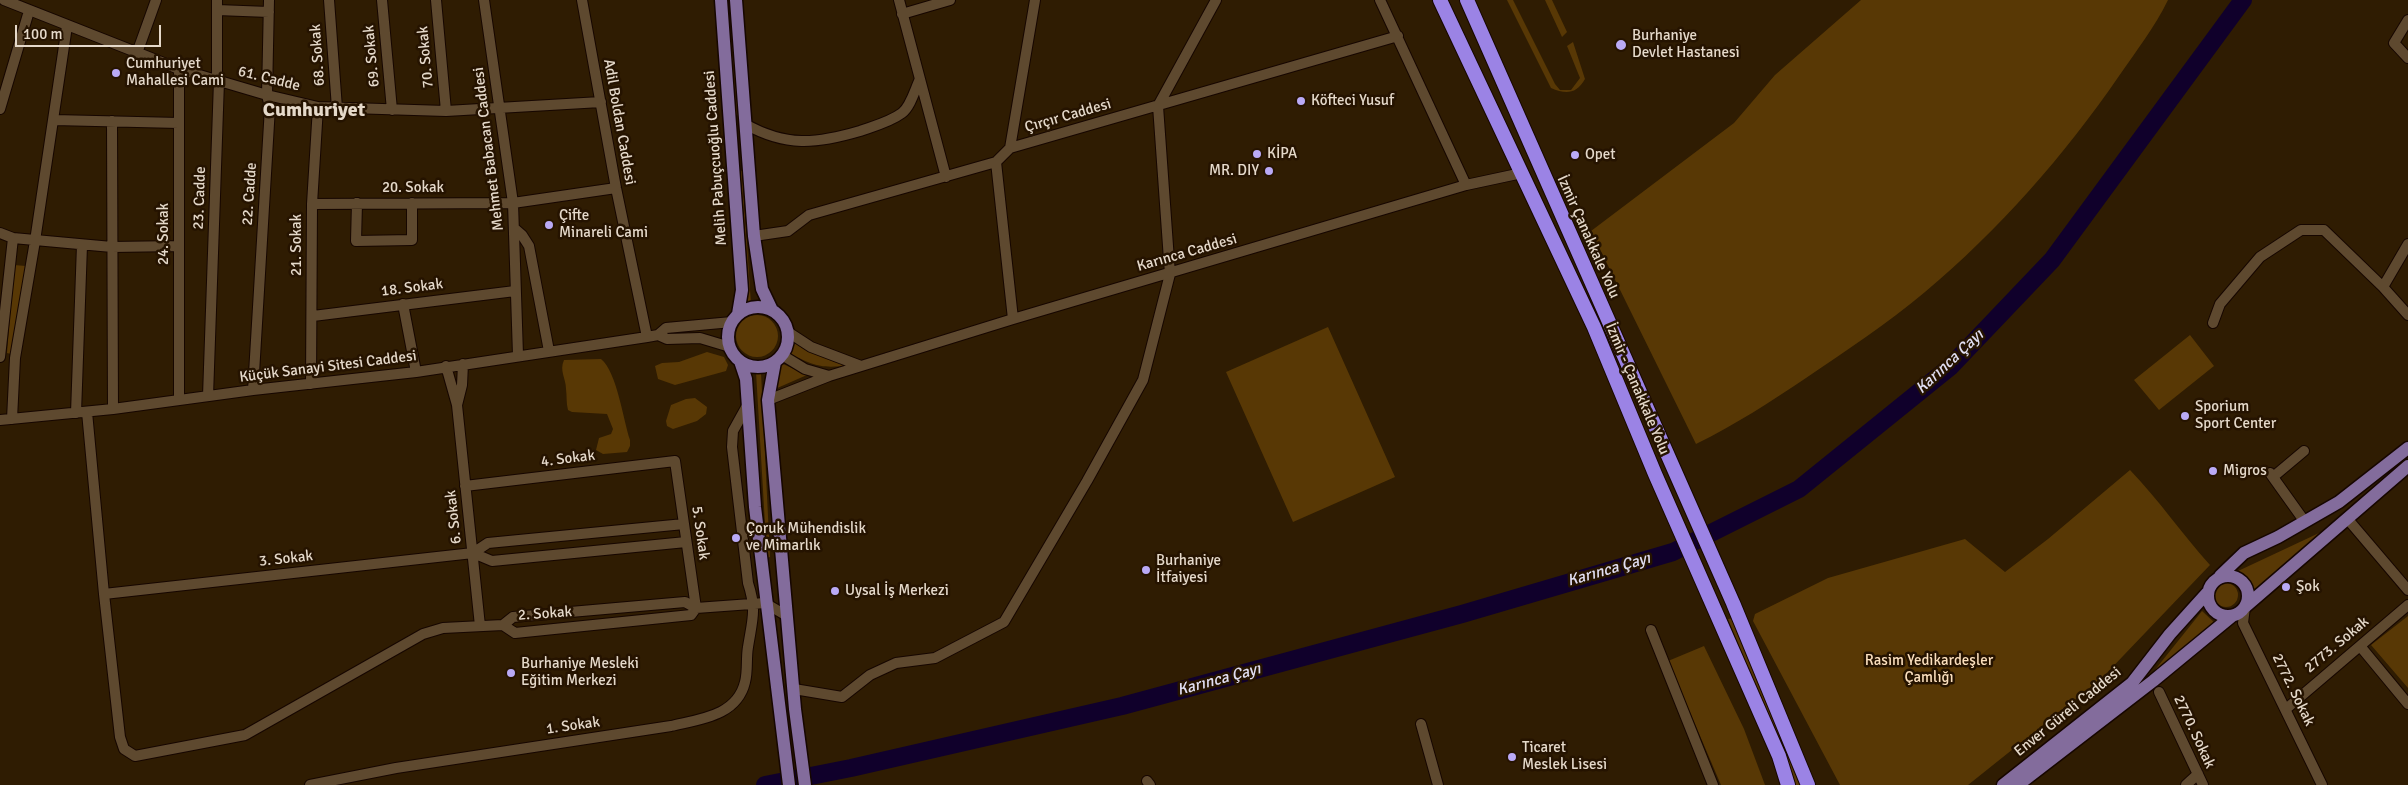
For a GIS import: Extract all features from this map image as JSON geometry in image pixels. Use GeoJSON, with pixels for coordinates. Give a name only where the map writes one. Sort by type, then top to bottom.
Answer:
{"type":"FeatureCollection","features":[{"type":"Feature","properties":{"kind":"highway","name":"İzmir Çanakkale Yolu"},"geometry":{"type":"LineString","coordinates":[[1467,0],[1673,466]]}},
{"type":"Feature","properties":{"kind":"highway","name":"İzmir - Çanakkale Yolu"},"geometry":{"type":"LineString","coordinates":[[1442,5],[1594,327],[1655,474],[1779,756],[1788,785]]}},
{"type":"Feature","properties":{"kind":"highway","name":"İzmir - Çanakkale Yolu"},"geometry":{"type":"LineString","coordinates":[[1673,466],[1733,603],[1808,784]]}},
{"type":"Feature","properties":{"kind":"main road","name":"Melih Pabuçcuoğlu Caddesi"},"geometry":{"type":"LineString","coordinates":[[721,0],[741,281],[735,318]]}},
{"type":"Feature","properties":{"kind":"main road","name":"Melih Pabuçcuoğlu Caddesi"},"geometry":{"type":"LineString","coordinates":[[736,0],[754,236],[762,289],[772,310]]}},
{"type":"Feature","properties":{"kind":"main road"},"geometry":{"type":"LineString","coordinates":[[789,785],[779,711],[760,603],[746,379],[740,361],[730,347],[728,331],[735,318],[757,307],[772,310],[782,319],[788,332],[786,347],[778,358],[768,400],[794,689],[805,785]]}},
{"type":"Feature","properties":{"kind":"main road"},"geometry":{"type":"LineString","coordinates":[[740,361],[755,367],[778,358]]}},
{"type":"Feature","properties":{"kind":"main road"},"geometry":{"type":"LineString","coordinates":[[2408,448],[2339,502],[2305,522],[2244,553],[2212,583],[2207,593],[2207,600],[2214,611],[2219,615],[2232,616],[2245,607],[2408,466]]}},
{"type":"Feature","properties":{"kind":"main road"},"geometry":{"type":"LineString","coordinates":[[2220,576],[2233,576],[2244,583],[2248,595],[2245,607]]}},
{"type":"Feature","properties":{"kind":"main road","name":"Enver Güreli Caddesi"},"geometry":{"type":"LineString","coordinates":[[2003,785],[2132,683],[2170,634],[2207,593]]}},
{"type":"Feature","properties":{"kind":"main road","name":"Enver Güreli Caddesi"},"geometry":{"type":"LineString","coordinates":[[2018,785],[2153,681],[2232,616]]}},
{"type":"Feature","properties":{"kind":"street","name":"61. Cadde"},"geometry":{"type":"LineString","coordinates":[[4,0],[179,69],[267,96],[318,106],[446,111],[601,102]]}},
{"type":"Feature","properties":{"kind":"street"},"geometry":{"type":"LineString","coordinates":[[137,53],[156,0]]}},
{"type":"Feature","properties":{"kind":"street","name":"22. Cadde"},"geometry":{"type":"LineString","coordinates":[[253,390],[270,108],[267,96],[269,0]]}},
{"type":"Feature","properties":{"kind":"street","name":"68. Sokak"},"geometry":{"type":"LineString","coordinates":[[329,0],[337,108]]}},
{"type":"Feature","properties":{"kind":"street","name":"69. Sokak"},"geometry":{"type":"LineString","coordinates":[[382,0],[392,110]]}},
{"type":"Feature","properties":{"kind":"street","name":"70. Sokak"},"geometry":{"type":"LineString","coordinates":[[436,0],[446,111]]}},
{"type":"Feature","properties":{"kind":"street","name":"Mehmet Babacan Caddesi"},"geometry":{"type":"LineString","coordinates":[[484,0],[501,107],[513,203],[518,355]]}},
{"type":"Feature","properties":{"kind":"street","name":"Adil Boldan Caddesi"},"geometry":{"type":"LineString","coordinates":[[582,0],[616,188],[653,336]]}},
{"type":"Feature","properties":{"kind":"street"},"geometry":{"type":"LineString","coordinates":[[899,0],[946,177]]}},
{"type":"Feature","properties":{"kind":"street"},"geometry":{"type":"LineString","coordinates":[[902,14],[950,0]]}},
{"type":"Feature","properties":{"kind":"street"},"geometry":{"type":"LineString","coordinates":[[1010,148],[1035,0]]}},
{"type":"Feature","properties":{"kind":"street"},"geometry":{"type":"LineString","coordinates":[[794,689],[842,697],[870,675],[896,663],[935,658],[1004,622],[1087,481],[1143,380],[1170,274],[1158,106],[1216,0]]}},
{"type":"Feature","properties":{"kind":"street"},"geometry":{"type":"LineString","coordinates":[[1380,0],[1466,185]]}},
{"type":"Feature","properties":{"kind":"street"},"geometry":{"type":"LineString","coordinates":[[217,5],[269,12]]}},
{"type":"Feature","properties":{"kind":"street","name":"23. Cadde"},"geometry":{"type":"LineString","coordinates":[[208,396],[218,81],[217,5]]}},
{"type":"Feature","properties":{"kind":"street"},"geometry":{"type":"LineString","coordinates":[[0,109],[29,11]]}},
{"type":"Feature","properties":{"kind":"street"},"geometry":{"type":"LineString","coordinates":[[2408,20],[2394,43],[2408,58]]}},
{"type":"Feature","properties":{"kind":"street"},"geometry":{"type":"LineString","coordinates":[[12,419],[15,358],[54,120],[67,26]]}},
{"type":"Feature","properties":{"kind":"street","name":"Çırçır Caddesi"},"geometry":{"type":"LineString","coordinates":[[754,236],[788,231],[809,215],[996,162],[1010,148],[1398,36]]}},
{"type":"Feature","properties":{"kind":"street","name":"24. Sokak"},"geometry":{"type":"LineString","coordinates":[[179,69],[179,399]]}},
{"type":"Feature","properties":{"kind":"street"},"geometry":{"type":"LineString","coordinates":[[744,124],[764,135],[807,143],[830,140],[887,121],[904,112],[920,79]]}},
{"type":"Feature","properties":{"kind":"street","name":"21. Sokak"},"geometry":{"type":"LineString","coordinates":[[311,384],[313,316],[312,204],[318,106]]}},
{"type":"Feature","properties":{"kind":"street"},"geometry":{"type":"LineString","coordinates":[[54,120],[179,123]]}},
{"type":"Feature","properties":{"kind":"street"},"geometry":{"type":"LineString","coordinates":[[112,121],[113,409]]}},
{"type":"Feature","properties":{"kind":"street"},"geometry":{"type":"LineString","coordinates":[[996,162],[1014,319]]}},
{"type":"Feature","properties":{"kind":"street","name":"Karınca Caddesi"},"geometry":{"type":"LineString","coordinates":[[768,400],[829,376],[1014,319],[1466,185],[1522,173]]}},
{"type":"Feature","properties":{"kind":"street","name":"20. Sokak"},"geometry":{"type":"LineString","coordinates":[[312,204],[513,203],[616,188]]}},
{"type":"Feature","properties":{"kind":"street"},"geometry":{"type":"LineString","coordinates":[[357,203],[356,241],[412,240],[412,203]]}},
{"type":"Feature","properties":{"kind":"street"},"geometry":{"type":"LineString","coordinates":[[514,228],[522,235],[529,246],[549,351]]}},
{"type":"Feature","properties":{"kind":"street"},"geometry":{"type":"LineString","coordinates":[[2213,323],[2220,304],[2260,257],[2301,230],[2324,230],[2383,287],[2408,315]]}},
{"type":"Feature","properties":{"kind":"street"},"geometry":{"type":"LineString","coordinates":[[0,233],[13,238],[82,245],[112,247],[179,246]]}},
{"type":"Feature","properties":{"kind":"street"},"geometry":{"type":"LineString","coordinates":[[13,238],[0,357],[15,358]]}},
{"type":"Feature","properties":{"kind":"street"},"geometry":{"type":"LineString","coordinates":[[2383,287],[2408,244]]}},
{"type":"Feature","properties":{"kind":"street"},"geometry":{"type":"LineString","coordinates":[[76,413],[82,245]]}},
{"type":"Feature","properties":{"kind":"street","name":"18. Sokak"},"geometry":{"type":"LineString","coordinates":[[313,316],[515,291]]}},
{"type":"Feature","properties":{"kind":"street"},"geometry":{"type":"LineString","coordinates":[[403,304],[416,372]]}},
{"type":"Feature","properties":{"kind":"street","name":"Küçük Sanayi Sitesi Caddesi"},"geometry":{"type":"LineString","coordinates":[[653,336],[666,328],[735,318]]}},
{"type":"Feature","properties":{"kind":"street"},"geometry":{"type":"LineString","coordinates":[[788,332],[811,347],[862,366]]}},
{"type":"Feature","properties":{"kind":"street","name":"Küçük Sanayi Sitesi Caddesi"},"geometry":{"type":"LineString","coordinates":[[0,420],[113,409],[179,399],[416,372],[653,336],[667,339],[700,338],[730,347]]}},
{"type":"Feature","properties":{"kind":"street"},"geometry":{"type":"LineString","coordinates":[[778,358],[829,376]]}},
{"type":"Feature","properties":{"kind":"street"},"geometry":{"type":"LineString","coordinates":[[457,404],[462,385],[463,364]]}},
{"type":"Feature","properties":{"kind":"street"},"geometry":{"type":"LineString","coordinates":[[446,366],[457,404]]}},
{"type":"Feature","properties":{"kind":"street","name":"6. Sokak"},"geometry":{"type":"LineString","coordinates":[[457,404],[480,626]]}},
{"type":"Feature","properties":{"kind":"street"},"geometry":{"type":"LineString","coordinates":[[748,404],[733,431],[732,447],[746,567],[760,603],[787,616]]}},
{"type":"Feature","properties":{"kind":"street"},"geometry":{"type":"LineString","coordinates":[[87,412],[120,737],[124,749],[135,756],[245,736],[423,634],[443,628],[503,625]]}},
{"type":"Feature","properties":{"kind":"street"},"geometry":{"type":"LineString","coordinates":[[2304,451],[2272,475],[2305,522]]}},
{"type":"Feature","properties":{"kind":"street","name":"4. Sokak"},"geometry":{"type":"LineString","coordinates":[[466,486],[675,461]]}},
{"type":"Feature","properties":{"kind":"street","name":"5. Sokak"},"geometry":{"type":"LineString","coordinates":[[675,461],[696,608]]}},
{"type":"Feature","properties":{"kind":"street","name":"3. Sokak"},"geometry":{"type":"LineString","coordinates":[[104,594],[473,553],[488,543],[684,524]]}},
{"type":"Feature","properties":{"kind":"street"},"geometry":{"type":"LineString","coordinates":[[2351,524],[2408,590]]}},
{"type":"Feature","properties":{"kind":"street","name":"3. Sokak"},"geometry":{"type":"LineString","coordinates":[[473,553],[492,561],[686,542]]}},
{"type":"Feature","properties":{"kind":"street","name":"2. Sokak"},"geometry":{"type":"LineString","coordinates":[[696,608],[691,615],[515,633],[503,625],[513,617],[685,602],[696,608],[760,603]]}},
{"type":"Feature","properties":{"kind":"street","name":"1. Sokak"},"geometry":{"type":"LineString","coordinates":[[310,785],[396,768],[671,726],[715,716],[739,697],[746,681],[747,652],[760,603]]}},
{"type":"Feature","properties":{"kind":"street","name":"2773. Sokak"},"geometry":{"type":"LineString","coordinates":[[2286,708],[2408,605]]}},
{"type":"Feature","properties":{"kind":"street"},"geometry":{"type":"LineString","coordinates":[[2232,616],[2243,623],[2245,607]]}},
{"type":"Feature","properties":{"kind":"street","name":"2772. Sokak"},"geometry":{"type":"LineString","coordinates":[[2243,623],[2322,785]]}},
{"type":"Feature","properties":{"kind":"street"},"geometry":{"type":"LineString","coordinates":[[1651,630],[1713,785]]}},
{"type":"Feature","properties":{"kind":"street"},"geometry":{"type":"LineString","coordinates":[[2360,646],[2408,704]]}},
{"type":"Feature","properties":{"kind":"street","name":"2770. Sokak"},"geometry":{"type":"LineString","coordinates":[[2159,692],[2203,785]]}},
{"type":"Feature","properties":{"kind":"street"},"geometry":{"type":"LineString","coordinates":[[1421,724],[1438,785]]}},
{"type":"Feature","properties":{"kind":"street"},"geometry":{"type":"LineString","coordinates":[[2186,785],[2198,774]]}},
{"type":"Feature","properties":{"kind":"green space"},"geometry":{"type":"Polygon","coordinates":[[[727,0],[731,0],[739,116],[736,115],[735,91],[732,88],[727,0]]]}},
{"type":"Feature","properties":{"kind":"green space"},"geometry":{"type":"Polygon","coordinates":[[[1507,0],[1513,0],[1555,84],[1560,90],[1571,90],[1580,78],[1567,46],[1573,42],[1585,79],[1578,88],[1566,92],[1551,88],[1507,0]]]}},
{"type":"Feature","properties":{"kind":"green space"},"geometry":{"type":"Polygon","coordinates":[[[1545,0],[1552,0],[1567,32],[1562,37],[1545,0]]]}},
{"type":"Feature","properties":{"kind":"green space"},"geometry":{"type":"Polygon","coordinates":[[[1861,0],[2168,0],[2145,39],[2076,135],[2029,191],[1979,243],[1925,292],[1867,336],[1766,404],[1696,444],[1591,231],[1734,123],[1775,75],[1861,0]]]}},
{"type":"Feature","properties":{"kind":"green space"},"geometry":{"type":"Polygon","coordinates":[[[738,170],[742,171],[751,304],[748,304],[738,170]]]}},
{"type":"Feature","properties":{"kind":"green space"},"geometry":{"type":"Polygon","coordinates":[[[14,265],[26,266],[11,354],[7,353],[14,265]]]}},
{"type":"Feature","properties":{"kind":"green space"},"geometry":{"type":"Polygon","coordinates":[[[757,315],[772,321],[778,336],[772,351],[757,357],[742,351],[736,336],[742,321],[757,315]]]}},
{"type":"Feature","properties":{"kind":"green space"},"geometry":{"type":"Polygon","coordinates":[[[1328,327],[1395,477],[1293,522],[1226,372],[1328,327]]]}},
{"type":"Feature","properties":{"kind":"green space"},"geometry":{"type":"Polygon","coordinates":[[[2190,335],[2214,366],[2159,410],[2134,380],[2190,335]]]}},
{"type":"Feature","properties":{"kind":"green space"},"geometry":{"type":"Polygon","coordinates":[[[792,341],[808,351],[852,365],[832,367],[811,363],[786,352],[792,341]]]}},
{"type":"Feature","properties":{"kind":"green space"},"geometry":{"type":"Polygon","coordinates":[[[707,352],[724,357],[728,365],[726,371],[675,385],[658,379],[655,366],[662,363],[679,362],[707,352]]]}},
{"type":"Feature","properties":{"kind":"green space"},"geometry":{"type":"Polygon","coordinates":[[[601,359],[607,365],[619,396],[630,440],[627,452],[603,454],[596,450],[599,438],[611,434],[613,429],[607,414],[572,412],[568,410],[566,385],[562,371],[564,360],[601,359]]]}},
{"type":"Feature","properties":{"kind":"green space"},"geometry":{"type":"Polygon","coordinates":[[[781,363],[807,375],[775,389],[781,363]]]}},
{"type":"Feature","properties":{"kind":"green space"},"geometry":{"type":"Polygon","coordinates":[[[756,372],[761,372],[770,557],[767,558],[756,372]]]}},
{"type":"Feature","properties":{"kind":"green space"},"geometry":{"type":"Polygon","coordinates":[[[695,398],[707,407],[706,414],[697,421],[673,429],[667,426],[666,421],[671,405],[686,399],[695,398]]]}},
{"type":"Feature","properties":{"kind":"green space","name":"Rasim Yedikardeşler Çamlığı"},"geometry":{"type":"Polygon","coordinates":[[[2130,470],[2210,565],[2102,678],[1968,785],[1840,785],[1753,621],[1755,614],[1828,578],[1965,539],[2005,572],[2048,539],[2130,470]]]}},
{"type":"Feature","properties":{"kind":"green space"},"geometry":{"type":"Polygon","coordinates":[[[2334,526],[2253,592],[2248,578],[2238,571],[2334,526]]]}},
{"type":"Feature","properties":{"kind":"green space"},"geometry":{"type":"Polygon","coordinates":[[[2226,583],[2235,586],[2238,595],[2235,604],[2226,607],[2217,604],[2214,595],[2217,586],[2226,583]]]}},
{"type":"Feature","properties":{"kind":"green space"},"geometry":{"type":"Polygon","coordinates":[[[2202,611],[2217,625],[2142,686],[2202,611]]]}},
{"type":"Feature","properties":{"kind":"green space"},"geometry":{"type":"Polygon","coordinates":[[[2408,616],[2408,688],[2371,645],[2408,616]]]}},
{"type":"Feature","properties":{"kind":"green space"},"geometry":{"type":"Polygon","coordinates":[[[1734,618],[1802,785],[1796,785],[1728,619],[1734,618]]]}},
{"type":"Feature","properties":{"kind":"green space"},"geometry":{"type":"Polygon","coordinates":[[[1704,646],[1744,729],[1765,785],[1721,785],[1668,661],[1704,646]]]}},
{"type":"Feature","properties":{"kind":"waterway","name":"Karınca Çayı"},"geometry":{"type":"LineString","coordinates":[[765,785],[851,768],[1122,706],[1462,614],[1673,552],[1799,489],[1950,367],[2052,260],[2243,0]]}},
{"type":"Feature","properties":{"kind":"place","name":"Burhaniye Devlet Hastanesi"},"geometry":{"type":"Point","coordinates":[1621,45]}},
{"type":"Feature","properties":{"kind":"place","name":"Cumhuriyet Mahallesi Cami"},"geometry":{"type":"Point","coordinates":[116,73]}},
{"type":"Feature","properties":{"kind":"place","name":"Köfteci Yusuf"},"geometry":{"type":"Point","coordinates":[1301,101]}},
{"type":"Feature","properties":{"kind":"place","name":"KİPA"},"geometry":{"type":"Point","coordinates":[1257,154]}},
{"type":"Feature","properties":{"kind":"place","name":"Opet"},"geometry":{"type":"Point","coordinates":[1575,155]}},
{"type":"Feature","properties":{"kind":"place","name":"MR. DIY"},"geometry":{"type":"Point","coordinates":[1269,171]}},
{"type":"Feature","properties":{"kind":"place","name":"Çifte Minareli Cami"},"geometry":{"type":"Point","coordinates":[549,225]}},
{"type":"Feature","properties":{"kind":"place","name":"Sporium Sport Center"},"geometry":{"type":"Point","coordinates":[2185,416]}},
{"type":"Feature","properties":{"kind":"place","name":"Migros"},"geometry":{"type":"Point","coordinates":[2213,471]}},
{"type":"Feature","properties":{"kind":"place","name":"Çoruk Mühendislik ve Mimarlık"},"geometry":{"type":"Point","coordinates":[736,538]}},
{"type":"Feature","properties":{"kind":"place","name":"Burhaniye İtfaiyesi"},"geometry":{"type":"Point","coordinates":[1146,570]}},
{"type":"Feature","properties":{"kind":"place","name":"Şok"},"geometry":{"type":"Point","coordinates":[2286,587]}},
{"type":"Feature","properties":{"kind":"place","name":"Uysal İş Merkezi"},"geometry":{"type":"Point","coordinates":[835,591]}},
{"type":"Feature","properties":{"kind":"place","name":"Burhaniye Mesleki Eğitim Merkezi"},"geometry":{"type":"Point","coordinates":[511,673]}},
{"type":"Feature","properties":{"kind":"place","name":"Ticaret Meslek Lisesi"},"geometry":{"type":"Point","coordinates":[1512,757]}},
{"type":"Feature","properties":{"kind":"district","name":"Cumhuriyet"},"geometry":{"type":"Point","coordinates":[314,111]}}]}
